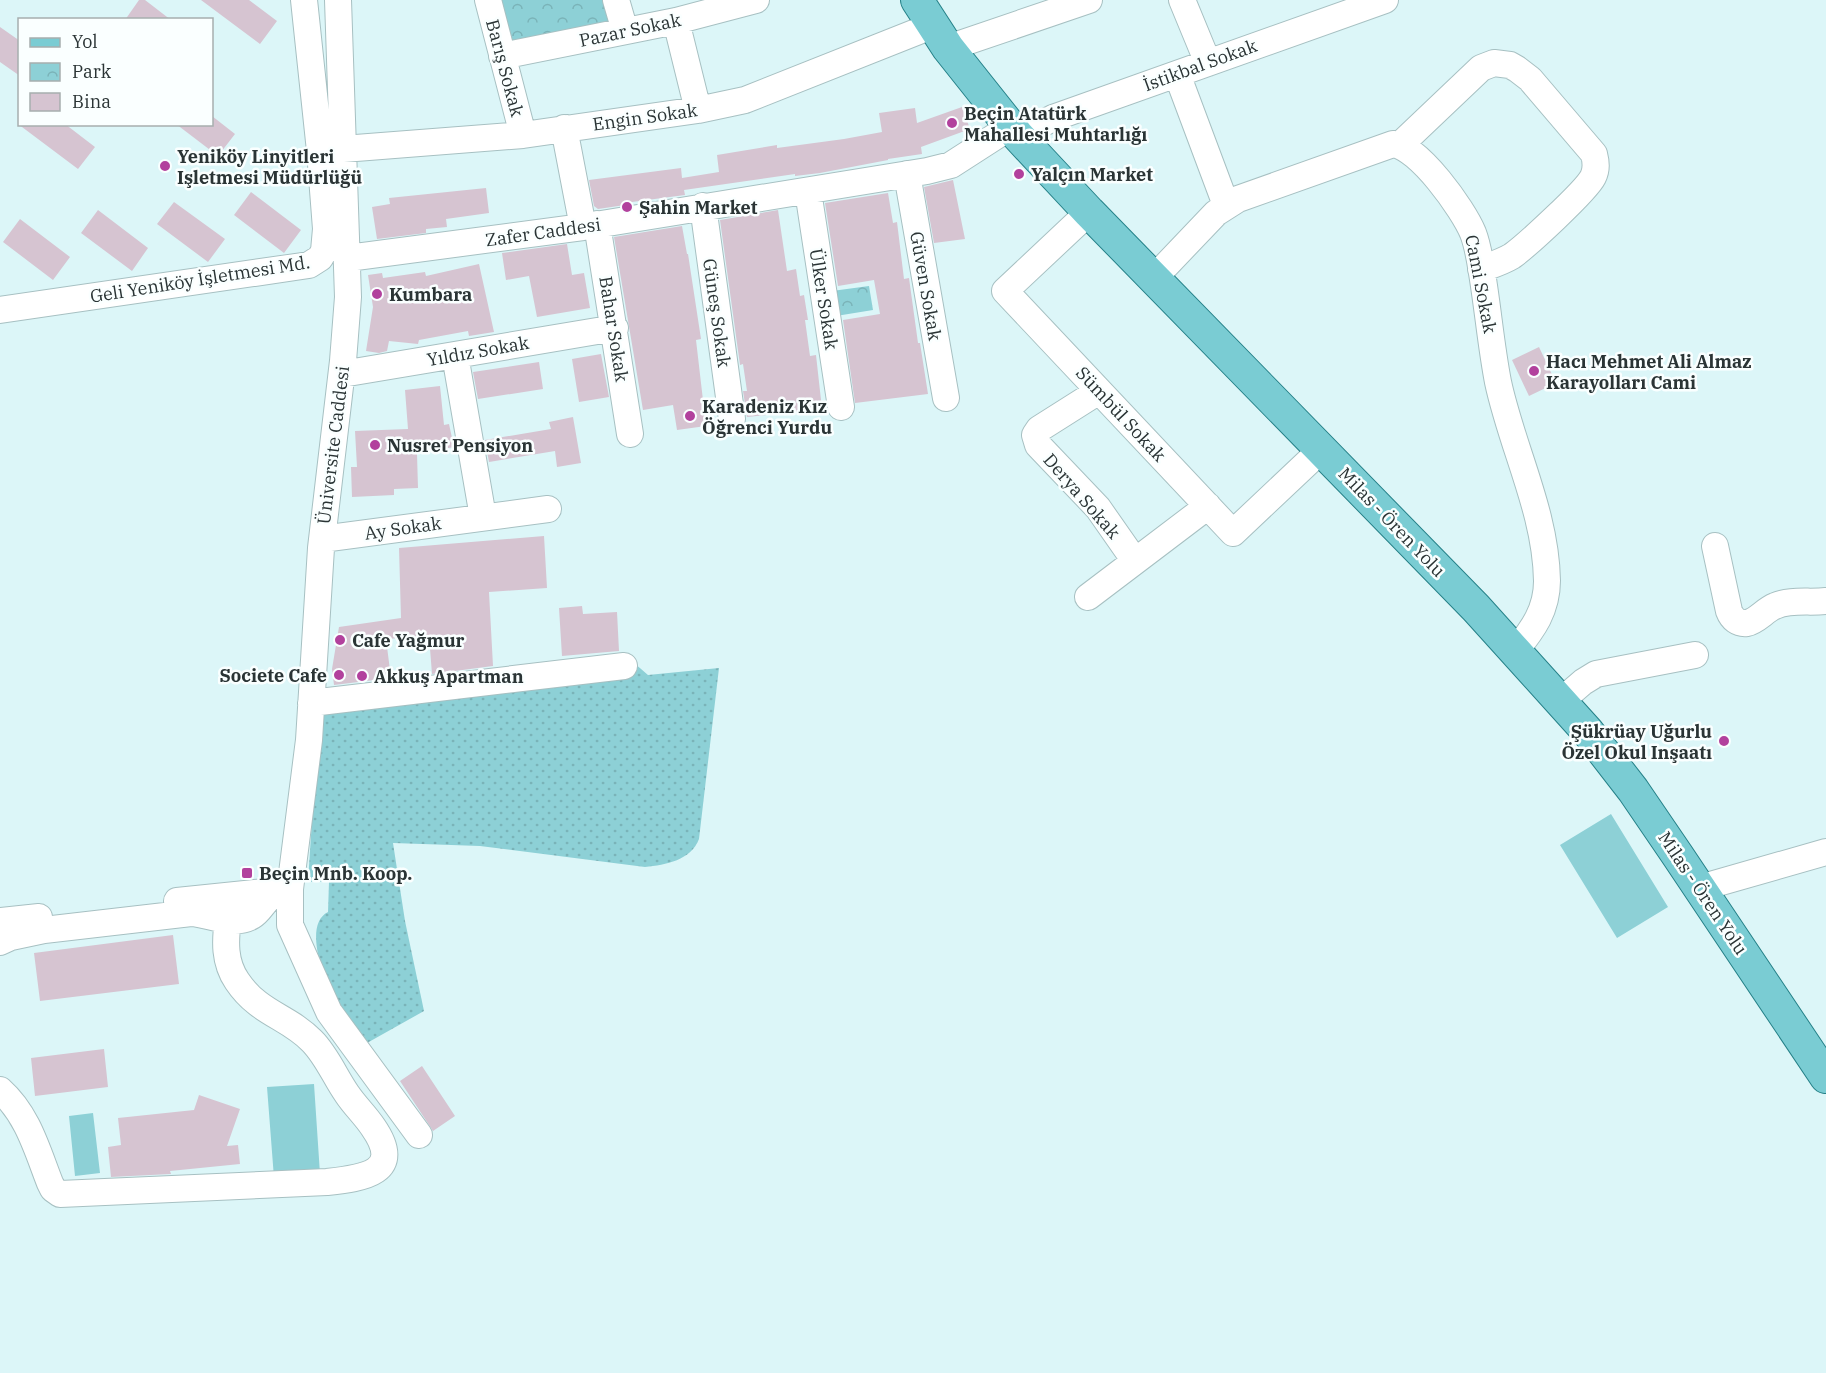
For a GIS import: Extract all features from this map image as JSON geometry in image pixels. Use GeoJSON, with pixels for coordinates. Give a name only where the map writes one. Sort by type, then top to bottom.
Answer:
{"type":"FeatureCollection","features":[{"type":"Feature","properties":{"kind":"main road","name":"Milas - Ören Yolu"},"geometry":{"type":"LineString","coordinates":[[933,24],[1014,131],[1089,212],[1516,650],[1588,732],[1633,790],[1826,1077]]}},
{"type":"Feature","properties":{"kind":"street","name":"Geli Yeniköy İşletmesi Md."},"geometry":{"type":"LineString","coordinates":[[0,310],[309,265],[320,258],[324,251],[326,229],[304,0]]}},
{"type":"Feature","properties":{"kind":"street","name":"Barış Sokak"},"geometry":{"type":"LineString","coordinates":[[488,0],[523,135]]}},
{"type":"Feature","properties":{"kind":"street"},"geometry":{"type":"LineString","coordinates":[[616,0],[625,31]]}},
{"type":"Feature","properties":{"kind":"street","name":"Pazar Sokak"},"geometry":{"type":"LineString","coordinates":[[502,56],[676,21],[756,0]]}},
{"type":"Feature","properties":{"kind":"street","name":"Engin Sokak"},"geometry":{"type":"LineString","coordinates":[[343,149],[523,135],[698,110],[746,100],[933,24],[1089,0]]}},
{"type":"Feature","properties":{"kind":"street"},"geometry":{"type":"LineString","coordinates":[[1182,0],[1208,63]]}},
{"type":"Feature","properties":{"kind":"street","name":"İstikbal Sokak"},"geometry":{"type":"LineString","coordinates":[[1014,131],[1385,0]]}},
{"type":"Feature","properties":{"kind":"street","name":"Üniversite Caddesi"},"geometry":{"type":"LineString","coordinates":[[345,2],[343,149],[348,297],[342,374],[322,539],[309,740],[290,889],[290,925],[326,1006],[419,1135]]}},
{"type":"Feature","properties":{"kind":"street"},"geometry":{"type":"LineString","coordinates":[[676,21],[698,110]]}},
{"type":"Feature","properties":{"kind":"street"},"geometry":{"type":"LineString","coordinates":[[1154,278],[1226,205],[1258,190],[1374,150],[1393,144],[1400,145],[1481,68],[1494,63],[1510,65],[1530,79],[1594,154],[1596,168],[1594,176],[1585,189],[1518,251],[1481,269]]}},
{"type":"Feature","properties":{"kind":"street"},"geometry":{"type":"LineString","coordinates":[[1178,74],[1226,205]]}},
{"type":"Feature","properties":{"kind":"street","name":"Bahar Sokak"},"geometry":{"type":"LineString","coordinates":[[564,128],[615,328],[630,434]]}},
{"type":"Feature","properties":{"kind":"street","name":"Zafer Caddesi"},"geometry":{"type":"LineString","coordinates":[[348,258],[590,226],[907,174],[951,165],[1014,131]]}},
{"type":"Feature","properties":{"kind":"street","name":"Cami Sokak"},"geometry":{"type":"LineString","coordinates":[[1400,145],[1420,159],[1467,221],[1474,234],[1499,385],[1528,483],[1545,558],[1546,598],[1541,614],[1536,625],[1516,650]]}},
{"type":"Feature","properties":{"kind":"street","name":"Güven Sokak"},"geometry":{"type":"LineString","coordinates":[[907,174],[946,398]]}},
{"type":"Feature","properties":{"kind":"street","name":"Ülker Sokak"},"geometry":{"type":"LineString","coordinates":[[808,191],[841,407]]}},
{"type":"Feature","properties":{"kind":"street","name":"Güneş Sokak"},"geometry":{"type":"LineString","coordinates":[[703,206],[732,419]]}},
{"type":"Feature","properties":{"kind":"street","name":"Sümbül Sokak"},"geometry":{"type":"LineString","coordinates":[[1089,212],[1005,291],[1233,533],[1321,450]]}},
{"type":"Feature","properties":{"kind":"street","name":"Yıldız Sokak"},"geometry":{"type":"LineString","coordinates":[[342,374],[615,328]]}},
{"type":"Feature","properties":{"kind":"street"},"geometry":{"type":"LineString","coordinates":[[455,355],[483,518]]}},
{"type":"Feature","properties":{"kind":"street","name":"Derya Sokak"},"geometry":{"type":"LineString","coordinates":[[1099,391],[1038,429],[1035,435],[1038,445],[1098,508],[1135,561]]}},
{"type":"Feature","properties":{"kind":"street"},"geometry":{"type":"LineString","coordinates":[[1088,597],[1208,506]]}},
{"type":"Feature","properties":{"kind":"street","name":"Ay Sokak"},"geometry":{"type":"LineString","coordinates":[[322,539],[548,509]]}},
{"type":"Feature","properties":{"kind":"street"},"geometry":{"type":"LineString","coordinates":[[1715,546],[1729,611],[1737,622],[1753,621],[1767,609],[1788,602],[1826,601]]}},
{"type":"Feature","properties":{"kind":"street"},"geometry":{"type":"LineString","coordinates":[[1561,701],[1582,682],[1596,674],[1695,655]]}},
{"type":"Feature","properties":{"kind":"street"},"geometry":{"type":"LineString","coordinates":[[311,703],[624,666]]}},
{"type":"Feature","properties":{"kind":"street"},"geometry":{"type":"LineString","coordinates":[[1700,888],[1826,852]]}},
{"type":"Feature","properties":{"kind":"street"},"geometry":{"type":"LineString","coordinates":[[0,942],[11,937],[44,930],[191,913],[243,920],[252,917],[268,899],[290,889]]}},
{"type":"Feature","properties":{"kind":"street"},"geometry":{"type":"LineString","coordinates":[[0,921],[290,889]]}},
{"type":"Feature","properties":{"kind":"street"},"geometry":{"type":"LineString","coordinates":[[0,1090],[25,1119],[50,1183],[53,1189],[60,1194],[327,1182],[365,1176],[380,1168],[384,1161],[384,1153],[380,1138],[312,1041],[261,1008],[235,979],[226,950],[228,919]]}},
{"type":"Feature","properties":{"kind":"green space"},"geometry":{"type":"Polygon","coordinates":[[[488,0],[616,0],[625,31],[502,56],[488,0]]]}},
{"type":"Feature","properties":{"kind":"green space"},"geometry":{"type":"Polygon","coordinates":[[[869,286],[873,310],[836,316],[832,291],[869,286]]]}},
{"type":"Feature","properties":{"kind":"green space"},"geometry":{"type":"Polygon","coordinates":[[[626,656],[648,675],[719,668],[699,839],[695,846],[684,857],[677,860],[645,867],[480,846],[393,843],[405,921],[424,1011],[367,1043],[336,1002],[326,982],[318,955],[317,929],[320,919],[328,912],[329,882],[308,882],[319,712],[626,656]]]}},
{"type":"Feature","properties":{"kind":"green space"},"geometry":{"type":"Polygon","coordinates":[[[1611,814],[1668,907],[1617,938],[1560,845],[1611,814]]]}},
{"type":"Feature","properties":{"kind":"green space"},"geometry":{"type":"Polygon","coordinates":[[[314,1084],[320,1174],[274,1178],[267,1087],[314,1084]]]}},
{"type":"Feature","properties":{"kind":"green space"},"geometry":{"type":"Polygon","coordinates":[[[93,1113],[100,1173],[75,1176],[69,1116],[93,1113]]]}},
{"type":"Feature","properties":{"kind":"building"},"geometry":{"type":"Polygon","coordinates":[[[139,0],[145,0],[168,18],[126,18],[139,0]]]}},
{"type":"Feature","properties":{"kind":"building"},"geometry":{"type":"Polygon","coordinates":[[[201,0],[249,0],[277,21],[260,44],[201,0]]]}},
{"type":"Feature","properties":{"kind":"building"},"geometry":{"type":"Polygon","coordinates":[[[0,27],[18,40],[18,75],[0,62],[0,27]]]}},
{"type":"Feature","properties":{"kind":"building"},"geometry":{"type":"Polygon","coordinates":[[[962,107],[970,129],[921,147],[922,154],[820,173],[795,176],[795,174],[684,190],[685,195],[632,202],[632,204],[598,209],[594,206],[589,180],[681,168],[682,178],[719,172],[717,155],[882,132],[879,113],[915,108],[917,123],[962,107]]]}},
{"type":"Feature","properties":{"kind":"building"},"geometry":{"type":"Polygon","coordinates":[[[213,117],[235,134],[218,156],[179,126],[213,126],[213,117]]]}},
{"type":"Feature","properties":{"kind":"building"},"geometry":{"type":"Polygon","coordinates":[[[21,126],[68,126],[95,147],[78,169],[21,126]]]}},
{"type":"Feature","properties":{"kind":"building"},"geometry":{"type":"Polygon","coordinates":[[[953,180],[965,239],[934,243],[924,187],[953,180]]]}},
{"type":"Feature","properties":{"kind":"building"},"geometry":{"type":"Polygon","coordinates":[[[486,188],[489,213],[446,219],[447,227],[426,229],[426,233],[377,239],[372,207],[390,204],[389,198],[486,188]]]}},
{"type":"Feature","properties":{"kind":"building"},"geometry":{"type":"Polygon","coordinates":[[[251,192],[301,230],[284,253],[234,215],[251,192]]]}},
{"type":"Feature","properties":{"kind":"building"},"geometry":{"type":"Polygon","coordinates":[[[888,193],[893,223],[897,222],[904,279],[909,278],[928,394],[855,403],[843,320],[880,314],[874,280],[838,286],[825,203],[888,193]]]}},
{"type":"Feature","properties":{"kind":"building"},"geometry":{"type":"Polygon","coordinates":[[[174,202],[225,239],[208,262],[157,224],[174,202]]]}},
{"type":"Feature","properties":{"kind":"building"},"geometry":{"type":"Polygon","coordinates":[[[98,210],[148,248],[132,271],[81,233],[98,210]]]}},
{"type":"Feature","properties":{"kind":"building"},"geometry":{"type":"Polygon","coordinates":[[[778,210],[787,271],[796,269],[800,296],[804,295],[810,356],[816,355],[822,409],[747,417],[743,391],[747,391],[743,364],[740,365],[720,220],[778,210]]]}},
{"type":"Feature","properties":{"kind":"building"},"geometry":{"type":"Polygon","coordinates":[[[20,219],[70,257],[53,280],[3,242],[20,219]]]}},
{"type":"Feature","properties":{"kind":"building"},"geometry":{"type":"Polygon","coordinates":[[[682,226],[701,339],[696,340],[706,426],[677,430],[673,405],[643,410],[614,237],[682,226]]]}},
{"type":"Feature","properties":{"kind":"building"},"geometry":{"type":"Polygon","coordinates":[[[567,244],[572,275],[584,273],[590,308],[537,317],[529,276],[506,280],[502,253],[567,244]]]}},
{"type":"Feature","properties":{"kind":"building"},"geometry":{"type":"Polygon","coordinates":[[[479,264],[494,332],[469,336],[468,331],[419,340],[418,344],[389,341],[387,351],[379,353],[366,351],[373,307],[368,275],[382,273],[383,278],[425,272],[426,276],[479,264]]]}},
{"type":"Feature","properties":{"kind":"building","name":"Hacı Mehmet Ali Almaz Karayolları Cami"},"geometry":{"type":"Polygon","coordinates":[[[1539,347],[1556,383],[1529,396],[1512,360],[1539,347]]]}},
{"type":"Feature","properties":{"kind":"building"},"geometry":{"type":"Polygon","coordinates":[[[601,354],[609,397],[579,402],[572,359],[601,354]]]}},
{"type":"Feature","properties":{"kind":"building"},"geometry":{"type":"Polygon","coordinates":[[[539,362],[543,389],[478,399],[473,372],[539,362]]]}},
{"type":"Feature","properties":{"kind":"building"},"geometry":{"type":"Polygon","coordinates":[[[440,386],[444,425],[449,424],[454,447],[417,454],[418,488],[394,489],[394,495],[352,497],[351,467],[357,467],[355,431],[408,429],[405,390],[440,386]]]}},
{"type":"Feature","properties":{"kind":"building"},"geometry":{"type":"Polygon","coordinates":[[[573,417],[581,463],[557,467],[555,451],[489,462],[485,440],[551,429],[549,422],[573,417]]]}},
{"type":"Feature","properties":{"kind":"building"},"geometry":{"type":"Polygon","coordinates":[[[544,536],[547,588],[489,592],[493,666],[432,674],[429,636],[386,639],[391,678],[334,685],[332,669],[339,627],[401,618],[399,548],[544,536]]]}},
{"type":"Feature","properties":{"kind":"building"},"geometry":{"type":"Polygon","coordinates":[[[582,606],[583,614],[617,612],[619,651],[562,656],[559,608],[582,606]]]}},
{"type":"Feature","properties":{"kind":"building"},"geometry":{"type":"Polygon","coordinates":[[[173,935],[179,984],[40,1001],[34,953],[173,935]]]}},
{"type":"Feature","properties":{"kind":"building"},"geometry":{"type":"Polygon","coordinates":[[[104,1049],[108,1087],[35,1096],[31,1058],[104,1049]]]}},
{"type":"Feature","properties":{"kind":"building"},"geometry":{"type":"Polygon","coordinates":[[[422,1066],[455,1116],[433,1131],[400,1081],[422,1066]]]}},
{"type":"Feature","properties":{"kind":"building"},"geometry":{"type":"Polygon","coordinates":[[[199,1095],[240,1109],[227,1146],[238,1145],[240,1164],[170,1171],[171,1174],[111,1177],[108,1147],[121,1145],[118,1118],[194,1110],[199,1095]]]}},
{"type":"Feature","properties":{"kind":"place","name":"Beçin Atatürk Mahallesi Muhtarlığı"},"geometry":{"type":"Point","coordinates":[952,123]}},
{"type":"Feature","properties":{"kind":"place","name":"Yeniköy Linyitleri Işletmesi Müdürlüğü"},"geometry":{"type":"Point","coordinates":[165,166]}},
{"type":"Feature","properties":{"kind":"place","name":"Yalçın Market"},"geometry":{"type":"Point","coordinates":[1019,174]}},
{"type":"Feature","properties":{"kind":"place","name":"Şahin Market"},"geometry":{"type":"Point","coordinates":[627,207]}},
{"type":"Feature","properties":{"kind":"place","name":"Kumbara"},"geometry":{"type":"Point","coordinates":[377,294]}},
{"type":"Feature","properties":{"kind":"place","name":"Hacı Mehmet Ali Almaz Karayolları Cami"},"geometry":{"type":"Point","coordinates":[1534,371]}},
{"type":"Feature","properties":{"kind":"place","name":"Karadeniz Kız Öğrenci Yurdu"},"geometry":{"type":"Point","coordinates":[690,416]}},
{"type":"Feature","properties":{"kind":"place","name":"Nusret Pensiyon"},"geometry":{"type":"Point","coordinates":[375,445]}},
{"type":"Feature","properties":{"kind":"place","name":"Cafe Yağmur"},"geometry":{"type":"Point","coordinates":[340,640]}},
{"type":"Feature","properties":{"kind":"place","name":"Societe Cafe"},"geometry":{"type":"Point","coordinates":[339,675]}},
{"type":"Feature","properties":{"kind":"place","name":"Akkuş Apartman"},"geometry":{"type":"Point","coordinates":[362,676]}},
{"type":"Feature","properties":{"kind":"place","name":"Şükrüay Uğurlu Özel Okul Inşaatı"},"geometry":{"type":"Point","coordinates":[1724,741]}},
{"type":"Feature","properties":{"kind":"place","name":"Beçin Mnb. Koop."},"geometry":{"type":"Point","coordinates":[247,873]}}]}
